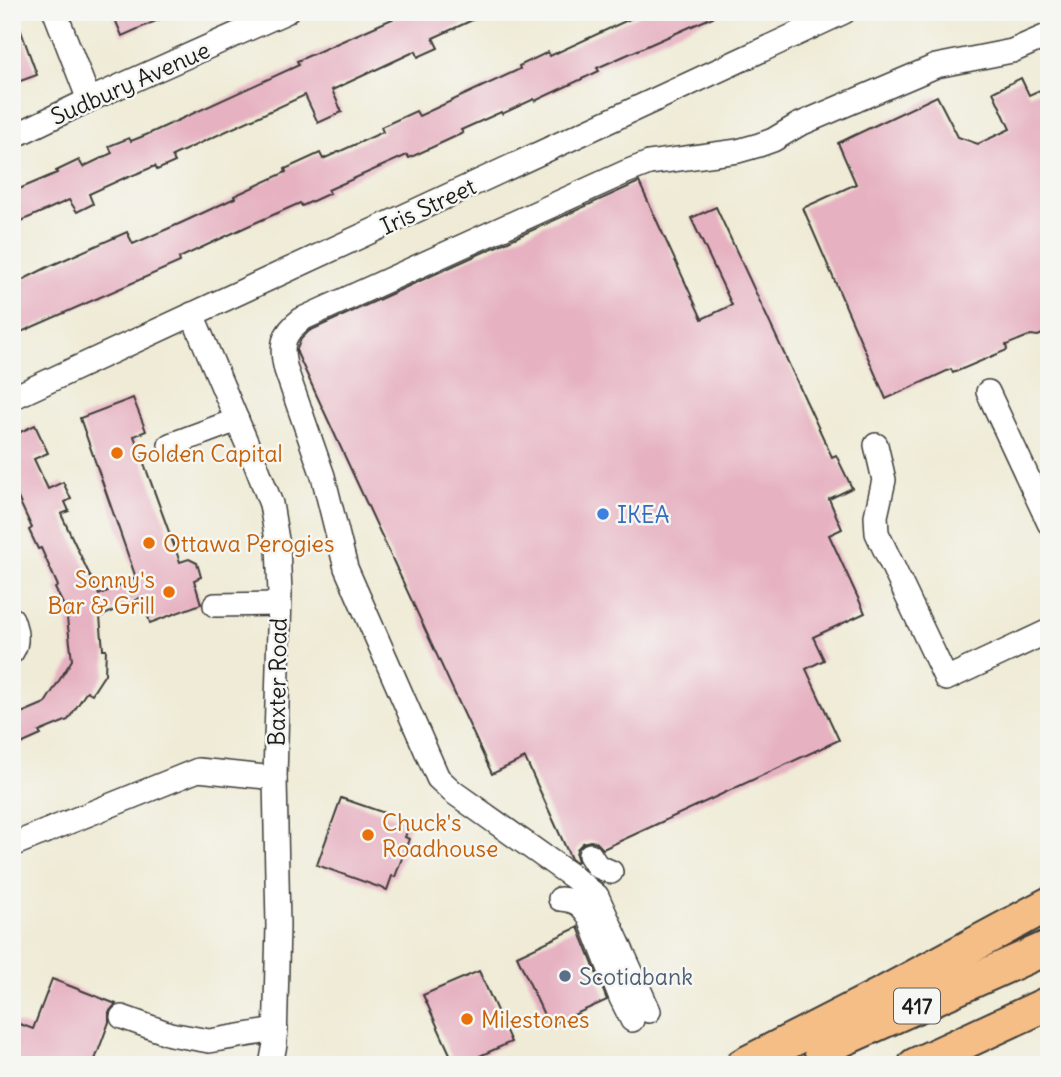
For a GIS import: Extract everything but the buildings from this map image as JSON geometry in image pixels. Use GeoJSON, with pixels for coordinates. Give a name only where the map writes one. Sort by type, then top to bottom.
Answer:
{"type":"FeatureCollection","features":[{"type":"Feature","properties":{"kind":"highway"},"geometry":{"type":"LineString","coordinates":[[743,1065],[1049,904]]}},
{"type":"Feature","properties":{"kind":"highway","name":"417"},"geometry":{"type":"LineString","coordinates":[[785,1065],[1049,947]]}},
{"type":"Feature","properties":{"kind":"highway","name":"417"},"geometry":{"type":"LineString","coordinates":[[915,1065],[1049,1003]]}},
{"type":"Feature","properties":{"kind":"street"},"geometry":{"type":"LineString","coordinates":[[55,12],[89,100]]}},
{"type":"Feature","properties":{"kind":"street","name":"Sudbury Avenue"},"geometry":{"type":"LineString","coordinates":[[12,137],[286,12]]}},
{"type":"Feature","properties":{"kind":"street","name":"Iris Street"},"geometry":{"type":"LineString","coordinates":[[12,398],[844,12]]}},
{"type":"Feature","properties":{"kind":"street"},"geometry":{"type":"LineString","coordinates":[[560,899],[572,900],[581,905],[589,916],[621,998],[641,1016],[597,896],[453,792],[438,778],[346,568],[323,476],[283,358],[285,339],[290,328],[302,318],[649,163],[738,151],[759,145],[798,125],[936,66],[1012,51],[1049,35]]}},
{"type":"Feature","properties":{"kind":"street","name":"Baxter Road"},"geometry":{"type":"LineString","coordinates":[[192,314],[271,504],[278,546],[275,778],[278,926],[275,1044],[271,1065]]}},
{"type":"Feature","properties":{"kind":"street"},"geometry":{"type":"LineString","coordinates":[[988,392],[1049,523]]}},
{"type":"Feature","properties":{"kind":"street"},"geometry":{"type":"LineString","coordinates":[[170,445],[237,420]]}},
{"type":"Feature","properties":{"kind":"street"},"geometry":{"type":"LineString","coordinates":[[876,445],[884,480],[876,516],[877,533],[946,679],[1049,631]]}},
{"type":"Feature","properties":{"kind":"street"},"geometry":{"type":"LineString","coordinates":[[215,606],[279,604]]}},
{"type":"Feature","properties":{"kind":"street"},"geometry":{"type":"LineString","coordinates":[[12,619],[16,631],[12,652]]}},
{"type":"Feature","properties":{"kind":"street"},"geometry":{"type":"LineString","coordinates":[[12,845],[198,770],[275,778]]}},
{"type":"Feature","properties":{"kind":"street"},"geometry":{"type":"LineString","coordinates":[[590,855],[597,866],[611,872]]}},
{"type":"Feature","properties":{"kind":"street"},"geometry":{"type":"LineString","coordinates":[[122,1017],[170,1034],[209,1041],[275,1030]]}},
{"type":"Feature","properties":{"kind":"place","name":"Golden Capital"},"geometry":{"type":"Point","coordinates":[117,453]}},
{"type":"Feature","properties":{"kind":"place","name":"IKEA"},"geometry":{"type":"Point","coordinates":[603,514]}},
{"type":"Feature","properties":{"kind":"place","name":"Ottawa Perogies"},"geometry":{"type":"Point","coordinates":[149,543]}},
{"type":"Feature","properties":{"kind":"place","name":"Sonny's Bar & Grill"},"geometry":{"type":"Point","coordinates":[169,592]}},
{"type":"Feature","properties":{"kind":"place","name":"Chuck's Roadhouse"},"geometry":{"type":"Point","coordinates":[368,835]}},
{"type":"Feature","properties":{"kind":"place","name":"Scotiabank"},"geometry":{"type":"Point","coordinates":[565,976]}},
{"type":"Feature","properties":{"kind":"place","name":"Milestones"},"geometry":{"type":"Point","coordinates":[467,1019]}}]}
